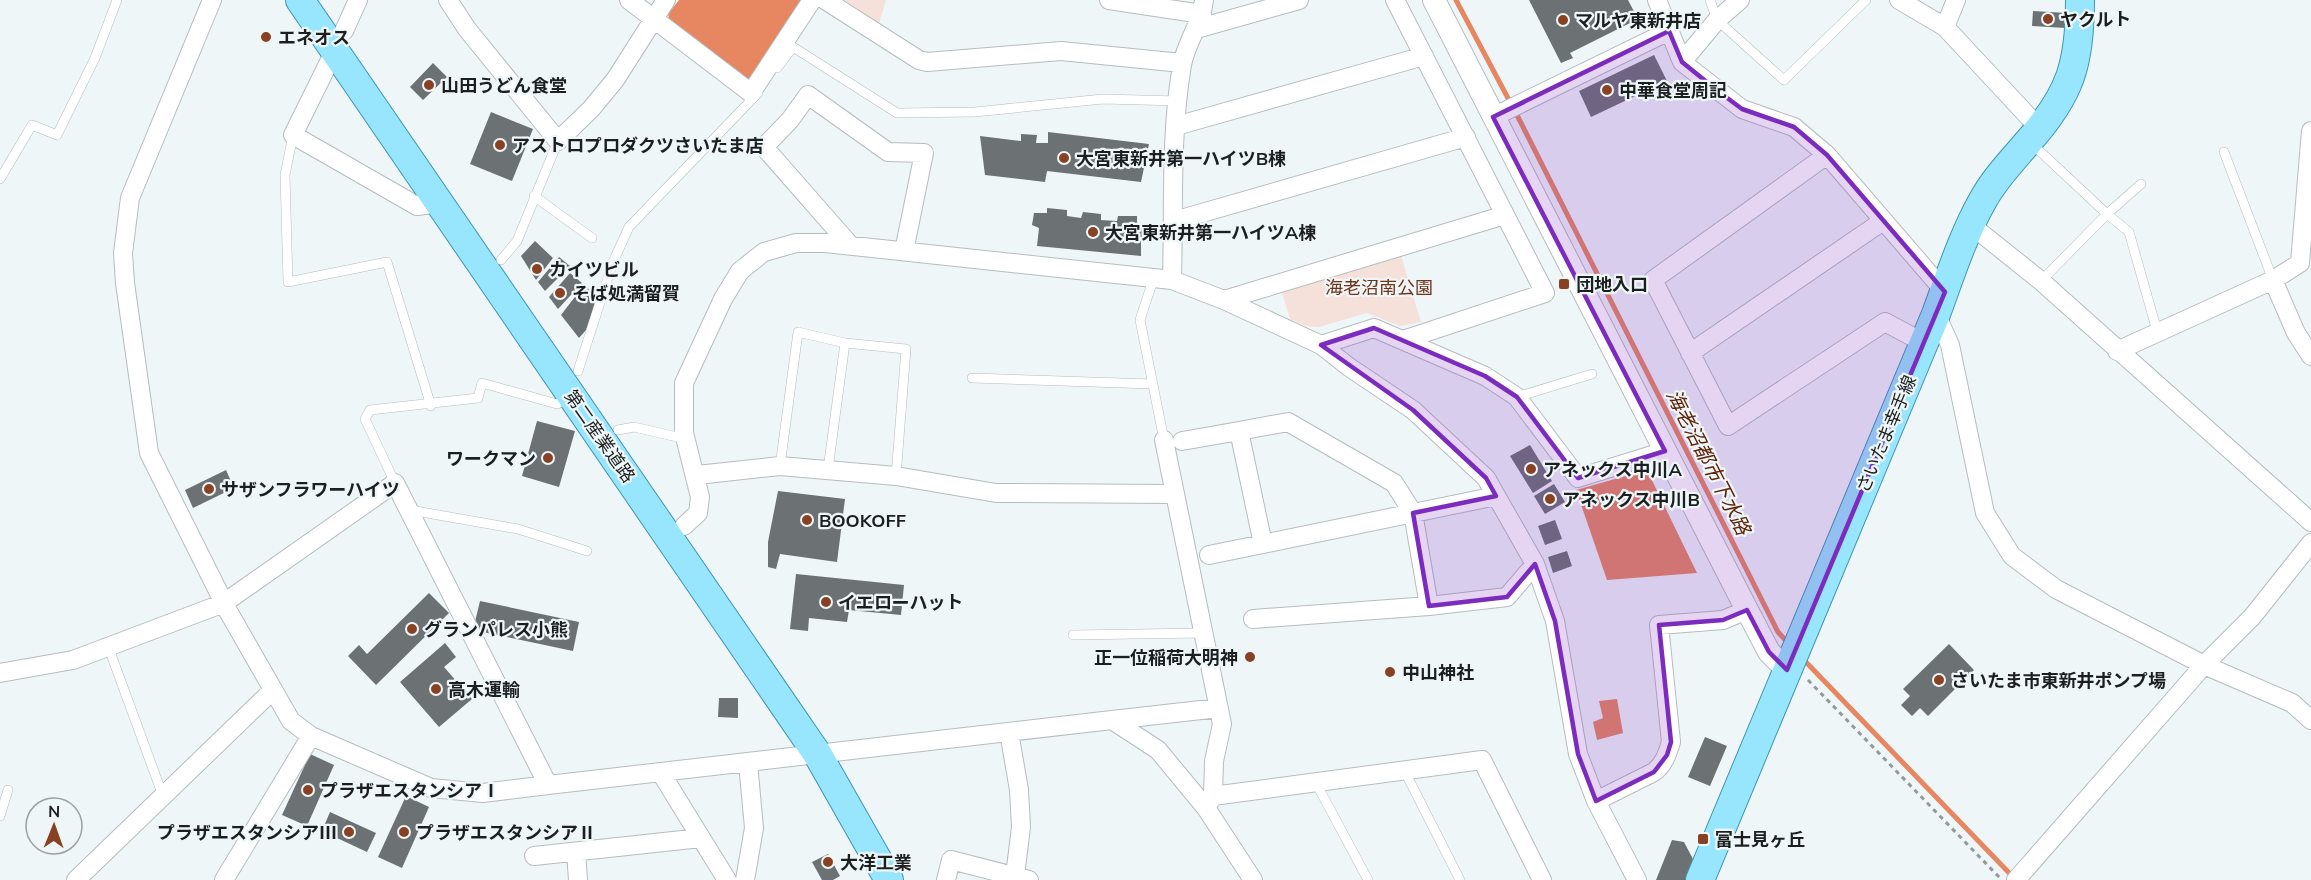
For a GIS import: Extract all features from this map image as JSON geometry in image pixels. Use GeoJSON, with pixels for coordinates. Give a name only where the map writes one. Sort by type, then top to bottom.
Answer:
{"type":"FeatureCollection","features":[{"type":"Feature","properties":{"kind":"main road","name":"第二産業道路"},"geometry":{"type":"LineString","coordinates":[[300,0],[339,40],[501,260],[575,384],[618,430],[684,526],[827,753],[889,880]]}},
{"type":"Feature","properties":{"kind":"main road","name":"第二産業道路"},"geometry":{"type":"LineString","coordinates":[[322,0],[339,40],[440,203],[575,384],[827,753],[876,819],[908,880]]}},
{"type":"Feature","properties":{"kind":"main road","name":"さいたま幸手線"},"geometry":{"type":"LineString","coordinates":[[1700,880],[1971,225],[1998,177],[2059,102],[2072,76],[2079,40],[2080,0]]}},
{"type":"Feature","properties":{"kind":"street"},"geometry":{"type":"LineString","coordinates":[[212,0],[130,198],[123,253],[149,453],[224,603],[273,690],[291,721],[311,736],[431,788],[483,794],[1219,708]]}},
{"type":"Feature","properties":{"kind":"street"},"geometry":{"type":"LineString","coordinates":[[358,0],[293,135],[417,206],[440,203]]}},
{"type":"Feature","properties":{"kind":"street"},"geometry":{"type":"LineString","coordinates":[[448,0],[467,29],[558,141],[591,109],[615,80],[653,17],[666,0]]}},
{"type":"Feature","properties":{"kind":"street"},"geometry":{"type":"LineString","coordinates":[[629,0],[751,93],[812,0]]}},
{"type":"Feature","properties":{"kind":"street"},"geometry":{"type":"LineString","coordinates":[[825,0],[919,60],[927,62],[1060,51],[1182,63]]}},
{"type":"Feature","properties":{"kind":"street"},"geometry":{"type":"LineString","coordinates":[[1109,0],[1200,14],[1299,0]]}},
{"type":"Feature","properties":{"kind":"street"},"geometry":{"type":"LineString","coordinates":[[1395,0],[1545,293],[1403,340]]}},
{"type":"Feature","properties":{"kind":"street"},"geometry":{"type":"LineString","coordinates":[[1434,0],[1498,114],[1665,451],[1769,652],[1793,656]]}},
{"type":"Feature","properties":{"kind":"street"},"geometry":{"type":"LineString","coordinates":[[1657,0],[1682,62],[1742,110],[1794,127],[1827,155],[1883,221],[1940,303],[1985,513],[2012,556],[2056,590],[2204,665],[2292,703],[2311,720]]}},
{"type":"Feature","properties":{"kind":"street"},"geometry":{"type":"LineString","coordinates":[[1682,62],[1718,20],[1740,0]]}},
{"type":"Feature","properties":{"kind":"street"},"geometry":{"type":"LineString","coordinates":[[1899,0],[1945,27],[2034,135]]}},
{"type":"Feature","properties":{"kind":"street"},"geometry":{"type":"LineString","coordinates":[[1945,27],[1956,0]]}},
{"type":"Feature","properties":{"kind":"street"},"geometry":{"type":"LineString","coordinates":[[1172,280],[1176,126],[1182,63],[1200,14]]}},
{"type":"Feature","properties":{"kind":"street"},"geometry":{"type":"LineString","coordinates":[[1498,114],[1669,31]]}},
{"type":"Feature","properties":{"kind":"street"},"geometry":{"type":"LineString","coordinates":[[1176,126],[1424,56]]}},
{"type":"Feature","properties":{"kind":"street"},"geometry":{"type":"LineString","coordinates":[[850,245],[764,147],[790,120],[808,95],[888,152],[924,153],[904,251]]}},
{"type":"Feature","properties":{"kind":"street"},"geometry":{"type":"LineString","coordinates":[[2117,351],[2273,280],[2300,263],[2311,131]]}},
{"type":"Feature","properties":{"kind":"street"},"geometry":{"type":"LineString","coordinates":[[1173,221],[1466,138]]}},
{"type":"Feature","properties":{"kind":"street"},"geometry":{"type":"LineString","coordinates":[[1827,155],[1653,279],[1690,353],[1728,426],[1885,322],[1924,343]]}},
{"type":"Feature","properties":{"kind":"street"},"geometry":{"type":"LineString","coordinates":[[1224,300],[1505,215]]}},
{"type":"Feature","properties":{"kind":"street"},"geometry":{"type":"LineString","coordinates":[[1690,353],[1883,221]]}},
{"type":"Feature","properties":{"kind":"street"},"geometry":{"type":"LineString","coordinates":[[1971,225],[2041,281],[2311,522]]}},
{"type":"Feature","properties":{"kind":"street"},"geometry":{"type":"LineString","coordinates":[[684,526],[698,513],[700,497],[697,475],[686,439],[684,383],[723,299],[740,271],[765,252],[796,243],[850,245],[1172,280],[1224,300],[1321,345],[1348,368],[1413,410],[1486,478],[1535,564],[1554,621],[1578,754],[1596,801],[1637,880]]}},
{"type":"Feature","properties":{"kind":"street"},"geometry":{"type":"LineString","coordinates":[[2273,280],[2296,333],[2311,356]]}},
{"type":"Feature","properties":{"kind":"street"},"geometry":{"type":"LineString","coordinates":[[1321,345],[1374,328],[1485,376],[1517,397],[1578,478],[1665,451]]}},
{"type":"Feature","properties":{"kind":"street"},"geometry":{"type":"LineString","coordinates":[[1182,441],[1288,422],[1394,483],[1413,513],[1429,606]]}},
{"type":"Feature","properties":{"kind":"street"},"geometry":{"type":"LineString","coordinates":[[1239,431],[1263,544]]}},
{"type":"Feature","properties":{"kind":"street"},"geometry":{"type":"LineString","coordinates":[[1164,440],[1222,724],[1214,761],[1210,802]]}},
{"type":"Feature","properties":{"kind":"street"},"geometry":{"type":"LineString","coordinates":[[697,475],[780,466],[828,468],[896,476],[996,493],[1175,494]]}},
{"type":"Feature","properties":{"kind":"street"},"geometry":{"type":"LineString","coordinates":[[0,673],[73,660],[224,603],[395,483],[548,785]]}},
{"type":"Feature","properties":{"kind":"street"},"geometry":{"type":"LineString","coordinates":[[1209,555],[1496,496]]}},
{"type":"Feature","properties":{"kind":"street"},"geometry":{"type":"LineString","coordinates":[[2019,877],[2204,665],[2252,617],[2311,543]]}},
{"type":"Feature","properties":{"kind":"street"},"geometry":{"type":"LineString","coordinates":[[1253,619],[1429,606],[1507,597],[1535,564]]}},
{"type":"Feature","properties":{"kind":"street"},"geometry":{"type":"LineString","coordinates":[[1596,801],[1654,772],[1661,766],[1667,755],[1671,742],[1659,625],[1723,620],[1747,610]]}},
{"type":"Feature","properties":{"kind":"street"},"geometry":{"type":"LineString","coordinates":[[76,880],[273,690]]}},
{"type":"Feature","properties":{"kind":"street"},"geometry":{"type":"LineString","coordinates":[[1112,720],[1158,750],[1210,802],[1253,880]]}},
{"type":"Feature","properties":{"kind":"street"},"geometry":{"type":"LineString","coordinates":[[946,880],[951,860],[1022,878],[1019,790],[1009,732]]}},
{"type":"Feature","properties":{"kind":"street"},"geometry":{"type":"LineString","coordinates":[[224,880],[311,736]]}},
{"type":"Feature","properties":{"kind":"street"},"geometry":{"type":"LineString","coordinates":[[1210,802],[1316,783],[1482,760],[1542,880]]}},
{"type":"Feature","properties":{"kind":"street"},"geometry":{"type":"LineString","coordinates":[[745,880],[754,828],[748,764]]}},
{"type":"Feature","properties":{"kind":"street"},"geometry":{"type":"LineString","coordinates":[[661,773],[727,880]]}},
{"type":"Feature","properties":{"kind":"street"},"geometry":{"type":"LineString","coordinates":[[534,856],[701,838]]}},
{"type":"Feature","properties":{"kind":"street"},"geometry":{"type":"LineString","coordinates":[[576,852],[578,880]]}},
{"type":"Feature","properties":{"kind":"lane"},"geometry":{"type":"LineString","coordinates":[[0,179],[32,125],[57,135],[95,57],[117,0]]}},
{"type":"Feature","properties":{"kind":"lane"},"geometry":{"type":"LineString","coordinates":[[1710,0],[1718,20],[1784,80],[1866,0]]}},
{"type":"Feature","properties":{"kind":"lane"},"geometry":{"type":"LineString","coordinates":[[395,483],[365,419],[370,410],[478,398],[482,383],[557,404],[575,384],[613,262],[629,227],[752,101],[794,46],[897,113],[975,112],[1103,99],[1179,101]]}},
{"type":"Feature","properties":{"kind":"lane"},"geometry":{"type":"LineString","coordinates":[[293,135],[285,175],[288,282],[387,262],[431,405]]}},
{"type":"Feature","properties":{"kind":"lane"},"geometry":{"type":"LineString","coordinates":[[2034,135],[2107,214],[2129,232],[2157,332]]}},
{"type":"Feature","properties":{"kind":"lane"},"geometry":{"type":"LineString","coordinates":[[501,260],[517,241],[558,141]]}},
{"type":"Feature","properties":{"kind":"lane"},"geometry":{"type":"LineString","coordinates":[[2224,152],[2273,280]]}},
{"type":"Feature","properties":{"kind":"lane"},"geometry":{"type":"LineString","coordinates":[[2041,281],[2107,214],[2141,184]]}},
{"type":"Feature","properties":{"kind":"lane"},"geometry":{"type":"LineString","coordinates":[[534,196],[592,238]]}},
{"type":"Feature","properties":{"kind":"lane"},"geometry":{"type":"LineString","coordinates":[[1154,277],[1140,320],[1164,440]]}},
{"type":"Feature","properties":{"kind":"lane"},"geometry":{"type":"LineString","coordinates":[[780,466],[798,332],[845,343],[906,350],[896,476]]}},
{"type":"Feature","properties":{"kind":"lane"},"geometry":{"type":"LineString","coordinates":[[828,468],[845,343]]}},
{"type":"Feature","properties":{"kind":"lane"},"geometry":{"type":"LineString","coordinates":[[1517,397],[1592,374]]}},
{"type":"Feature","properties":{"kind":"lane"},"geometry":{"type":"LineString","coordinates":[[972,378],[1152,384]]}},
{"type":"Feature","properties":{"kind":"lane"},"geometry":{"type":"LineString","coordinates":[[618,430],[634,427],[686,439]]}},
{"type":"Feature","properties":{"kind":"lane"},"geometry":{"type":"LineString","coordinates":[[410,510],[518,529],[587,551]]}},
{"type":"Feature","properties":{"kind":"lane"},"geometry":{"type":"LineString","coordinates":[[1073,635],[1203,633]]}},
{"type":"Feature","properties":{"kind":"lane"},"geometry":{"type":"LineString","coordinates":[[108,646],[163,796]]}},
{"type":"Feature","properties":{"kind":"lane"},"geometry":{"type":"LineString","coordinates":[[1405,772],[1460,880]]}},
{"type":"Feature","properties":{"kind":"lane"},"geometry":{"type":"LineString","coordinates":[[1316,783],[1368,880]]}},
{"type":"Feature","properties":{"kind":"lane"},"geometry":{"type":"LineString","coordinates":[[0,816],[8,790]]}},
{"type":"Feature","properties":{"kind":"path"},"geometry":{"type":"LineString","coordinates":[[1793,656],[2002,880]]}},
{"type":"Feature","properties":{"kind":"highlighted area"},"geometry":{"type":"Polygon","coordinates":[[[1669,31],[1682,62],[1718,91],[1742,109],[1794,127],[1827,155],[1945,292],[1787,670],[1769,652],[1747,610],[1723,620],[1659,625],[1671,742],[1667,755],[1654,772],[1596,801],[1578,754],[1555,621],[1535,564],[1507,597],[1429,606],[1413,513],[1496,496],[1486,478],[1413,410],[1321,345],[1374,328],[1485,376],[1517,397],[1578,478],[1665,451],[1493,117],[1669,31]]]}},
{"type":"Feature","properties":{"kind":"green space"},"geometry":{"type":"Polygon","coordinates":[[[844,0],[886,0],[879,24],[844,0]]]}},
{"type":"Feature","properties":{"kind":"green space","name":"海老沼南公園"},"geometry":{"type":"Polygon","coordinates":[[[1400,252],[1421,322],[1400,326],[1367,313],[1319,327],[1306,326],[1290,319],[1280,286],[1400,252]]]}},
{"type":"Feature","properties":{"kind":"shaded area"},"geometry":{"type":"Polygon","coordinates":[[[679,0],[801,0],[802,4],[754,77],[744,79],[670,23],[668,14],[679,0]]]}},
{"type":"Feature","properties":{"kind":"shaded area"},"geometry":{"type":"Polygon","coordinates":[[[1647,470],[1697,573],[1607,580],[1576,490],[1647,470]]]}},
{"type":"Feature","properties":{"kind":"shaded area"},"geometry":{"type":"Polygon","coordinates":[[[1617,699],[1623,733],[1597,740],[1593,722],[1603,718],[1599,701],[1617,699]]]}},
{"type":"Feature","properties":{"kind":"building"},"geometry":{"type":"Polygon","coordinates":[[[1529,0],[1628,0],[1638,19],[1570,53],[1573,58],[1561,63],[1529,0]]]}},
{"type":"Feature","properties":{"kind":"building"},"geometry":{"type":"Polygon","coordinates":[[[2033,11],[2067,13],[2066,28],[2032,26],[2033,11]]]}},
{"type":"Feature","properties":{"kind":"building"},"geometry":{"type":"Polygon","coordinates":[[[1654,55],[1667,81],[1591,117],[1579,91],[1654,55]]]}},
{"type":"Feature","properties":{"kind":"building"},"geometry":{"type":"Polygon","coordinates":[[[433,63],[447,77],[423,100],[410,87],[433,63]]]}},
{"type":"Feature","properties":{"kind":"building"},"geometry":{"type":"Polygon","coordinates":[[[491,112],[533,129],[512,181],[470,164],[491,112]]]}},
{"type":"Feature","properties":{"kind":"building","name":"大宮東新井第一ハイツB棟"},"geometry":{"type":"Polygon","coordinates":[[[1048,132],[1149,144],[1141,182],[1047,171],[1045,182],[985,175],[980,136],[1021,141],[1021,134],[1037,135],[1036,143],[1048,143],[1048,132]]]}},
{"type":"Feature","properties":{"kind":"building","name":"大宮東新井第一ハイツA棟"},"geometry":{"type":"Polygon","coordinates":[[[1047,208],[1067,210],[1067,216],[1081,218],[1083,212],[1101,214],[1101,220],[1117,221],[1118,216],[1137,216],[1137,223],[1147,223],[1147,237],[1141,237],[1141,256],[1037,246],[1039,228],[1032,225],[1034,213],[1047,213],[1047,208]]]}},
{"type":"Feature","properties":{"kind":"building","name":"カイツビル"},"geometry":{"type":"Polygon","coordinates":[[[535,241],[553,258],[536,280],[521,256],[535,241]]]}},
{"type":"Feature","properties":{"kind":"building"},"geometry":{"type":"Polygon","coordinates":[[[559,257],[570,266],[545,291],[538,282],[559,257]]]}},
{"type":"Feature","properties":{"kind":"building"},"geometry":{"type":"Polygon","coordinates":[[[570,273],[582,283],[558,309],[549,297],[570,273]]]}},
{"type":"Feature","properties":{"kind":"building"},"geometry":{"type":"Polygon","coordinates":[[[584,285],[598,297],[586,330],[579,338],[561,315],[584,285]]]}},
{"type":"Feature","properties":{"kind":"building"},"geometry":{"type":"Polygon","coordinates":[[[537,421],[575,431],[559,487],[522,476],[537,421]]]}},
{"type":"Feature","properties":{"kind":"building","name":"アネックス中川A"},"geometry":{"type":"Polygon","coordinates":[[[1530,445],[1552,481],[1533,493],[1510,456],[1530,445]]]}},
{"type":"Feature","properties":{"kind":"building","name":"サザンフラワーハイツ"},"geometry":{"type":"Polygon","coordinates":[[[226,470],[234,488],[193,508],[185,490],[226,470]]]}},
{"type":"Feature","properties":{"kind":"building","name":"アネックス中川B"},"geometry":{"type":"Polygon","coordinates":[[[1554,484],[1565,502],[1545,514],[1534,496],[1554,484]]]}},
{"type":"Feature","properties":{"kind":"building","name":"BOOKOFF"},"geometry":{"type":"Polygon","coordinates":[[[778,491],[845,499],[837,562],[780,554],[776,569],[768,567],[768,542],[778,491]]]}},
{"type":"Feature","properties":{"kind":"building"},"geometry":{"type":"Polygon","coordinates":[[[1555,520],[1562,539],[1545,545],[1538,526],[1555,520]]]}},
{"type":"Feature","properties":{"kind":"building"},"geometry":{"type":"Polygon","coordinates":[[[1567,551],[1572,566],[1553,573],[1548,557],[1567,551]]]}},
{"type":"Feature","properties":{"kind":"building"},"geometry":{"type":"Polygon","coordinates":[[[796,574],[904,585],[901,615],[849,610],[847,622],[809,618],[808,631],[790,629],[796,574]]]}},
{"type":"Feature","properties":{"kind":"building","name":"グランパレス小熊"},"geometry":{"type":"Polygon","coordinates":[[[429,593],[449,613],[376,685],[348,656],[359,645],[367,654],[429,593]]]}},
{"type":"Feature","properties":{"kind":"building"},"geometry":{"type":"Polygon","coordinates":[[[480,601],[579,622],[573,651],[473,630],[480,601]]]}},
{"type":"Feature","properties":{"kind":"building"},"geometry":{"type":"Polygon","coordinates":[[[445,643],[456,657],[444,667],[472,699],[439,727],[400,682],[445,643]]]}},
{"type":"Feature","properties":{"kind":"building","name":"さいたま市東新井ポンプ場"},"geometry":{"type":"Polygon","coordinates":[[[1949,644],[1974,670],[1928,716],[1920,708],[1912,716],[1901,705],[1910,696],[1903,689],[1949,644]]]}},
{"type":"Feature","properties":{"kind":"building"},"geometry":{"type":"Polygon","coordinates":[[[719,698],[738,698],[738,718],[718,717],[719,698]]]}},
{"type":"Feature","properties":{"kind":"building"},"geometry":{"type":"Polygon","coordinates":[[[1705,737],[1727,746],[1710,786],[1688,777],[1705,737]]]}},
{"type":"Feature","properties":{"kind":"building","name":"プラザエスタンシアⅠ"},"geometry":{"type":"Polygon","coordinates":[[[310,754],[334,765],[307,826],[282,815],[310,754]]]}},
{"type":"Feature","properties":{"kind":"building","name":"プラザエスタンシアⅡ"},"geometry":{"type":"Polygon","coordinates":[[[406,796],[429,807],[402,868],[378,857],[406,796]]]}},
{"type":"Feature","properties":{"kind":"building","name":"プラザエスタンシアⅢ"},"geometry":{"type":"Polygon","coordinates":[[[330,812],[376,833],[367,852],[322,831],[330,812]]]}},
{"type":"Feature","properties":{"kind":"building"},"geometry":{"type":"Polygon","coordinates":[[[1672,840],[1684,842],[1693,859],[1685,880],[1656,880],[1672,840]]]}},
{"type":"Feature","properties":{"kind":"building"},"geometry":{"type":"Polygon","coordinates":[[[828,854],[840,876],[833,880],[822,880],[812,862],[828,854]]]}},
{"type":"Feature","properties":{"kind":"waterway","name":"海老沼都市下水路"},"geometry":{"type":"LineString","coordinates":[[1456,0],[1519,119],[1778,632],[1788,643]]}},
{"type":"Feature","properties":{"kind":"waterway","name":"海老沼都市下水路"},"geometry":{"type":"LineString","coordinates":[[1803,659],[2015,879]]}},
{"type":"Feature","properties":{"kind":"place","name":"ヤクルト"},"geometry":{"type":"Point","coordinates":[2048,19]}},
{"type":"Feature","properties":{"kind":"place","name":"マルヤ東新井店"},"geometry":{"type":"Point","coordinates":[1563,20]}},
{"type":"Feature","properties":{"kind":"place","name":"エネオス"},"geometry":{"type":"Point","coordinates":[266,37]}},
{"type":"Feature","properties":{"kind":"place","name":"山田うどん食堂"},"geometry":{"type":"Point","coordinates":[429,85]}},
{"type":"Feature","properties":{"kind":"place","name":"中華食堂周記"},"geometry":{"type":"Point","coordinates":[1607,90]}},
{"type":"Feature","properties":{"kind":"place","name":"アストロプロダクツさいたま店"},"geometry":{"type":"Point","coordinates":[500,145]}},
{"type":"Feature","properties":{"kind":"place","name":"大宮東新井第一ハイツB棟"},"geometry":{"type":"Point","coordinates":[1064,158]}},
{"type":"Feature","properties":{"kind":"place","name":"大宮東新井第一ハイツA棟"},"geometry":{"type":"Point","coordinates":[1093,232]}},
{"type":"Feature","properties":{"kind":"place","name":"カイツビル"},"geometry":{"type":"Point","coordinates":[537,269]}},
{"type":"Feature","properties":{"kind":"place","name":"団地入口"},"geometry":{"type":"Point","coordinates":[1564,284]}},
{"type":"Feature","properties":{"kind":"place","name":"そば処満留賀"},"geometry":{"type":"Point","coordinates":[560,293]}},
{"type":"Feature","properties":{"kind":"place","name":"ワークマン"},"geometry":{"type":"Point","coordinates":[548,458]}},
{"type":"Feature","properties":{"kind":"place","name":"アネックス中川A"},"geometry":{"type":"Point","coordinates":[1531,469]}},
{"type":"Feature","properties":{"kind":"place","name":"サザンフラワーハイツ"},"geometry":{"type":"Point","coordinates":[209,489]}},
{"type":"Feature","properties":{"kind":"place","name":"アネックス中川B"},"geometry":{"type":"Point","coordinates":[1550,499]}},
{"type":"Feature","properties":{"kind":"place","name":"BOOKOFF"},"geometry":{"type":"Point","coordinates":[807,520]}},
{"type":"Feature","properties":{"kind":"place","name":"イエローハット"},"geometry":{"type":"Point","coordinates":[826,602]}},
{"type":"Feature","properties":{"kind":"place","name":"グランパレス小熊"},"geometry":{"type":"Point","coordinates":[412,629]}},
{"type":"Feature","properties":{"kind":"place","name":"正一位稲荷大明神"},"geometry":{"type":"Point","coordinates":[1250,657]}},
{"type":"Feature","properties":{"kind":"place","name":"中山神社"},"geometry":{"type":"Point","coordinates":[1390,672]}},
{"type":"Feature","properties":{"kind":"place","name":"さいたま市東新井ポンプ場"},"geometry":{"type":"Point","coordinates":[1939,680]}},
{"type":"Feature","properties":{"kind":"place","name":"高木運輸"},"geometry":{"type":"Point","coordinates":[436,689]}},
{"type":"Feature","properties":{"kind":"place","name":"プラザエスタンシアⅠ"},"geometry":{"type":"Point","coordinates":[308,790]}},
{"type":"Feature","properties":{"kind":"place","name":"プラザエスタンシアⅢ"},"geometry":{"type":"Point","coordinates":[349,832]}},
{"type":"Feature","properties":{"kind":"place","name":"プラザエスタンシアⅡ"},"geometry":{"type":"Point","coordinates":[404,832]}},
{"type":"Feature","properties":{"kind":"place","name":"富士見ヶ丘"},"geometry":{"type":"Point","coordinates":[1703,839]}},
{"type":"Feature","properties":{"kind":"place","name":"大洋工業"},"geometry":{"type":"Point","coordinates":[828,862]}}]}
